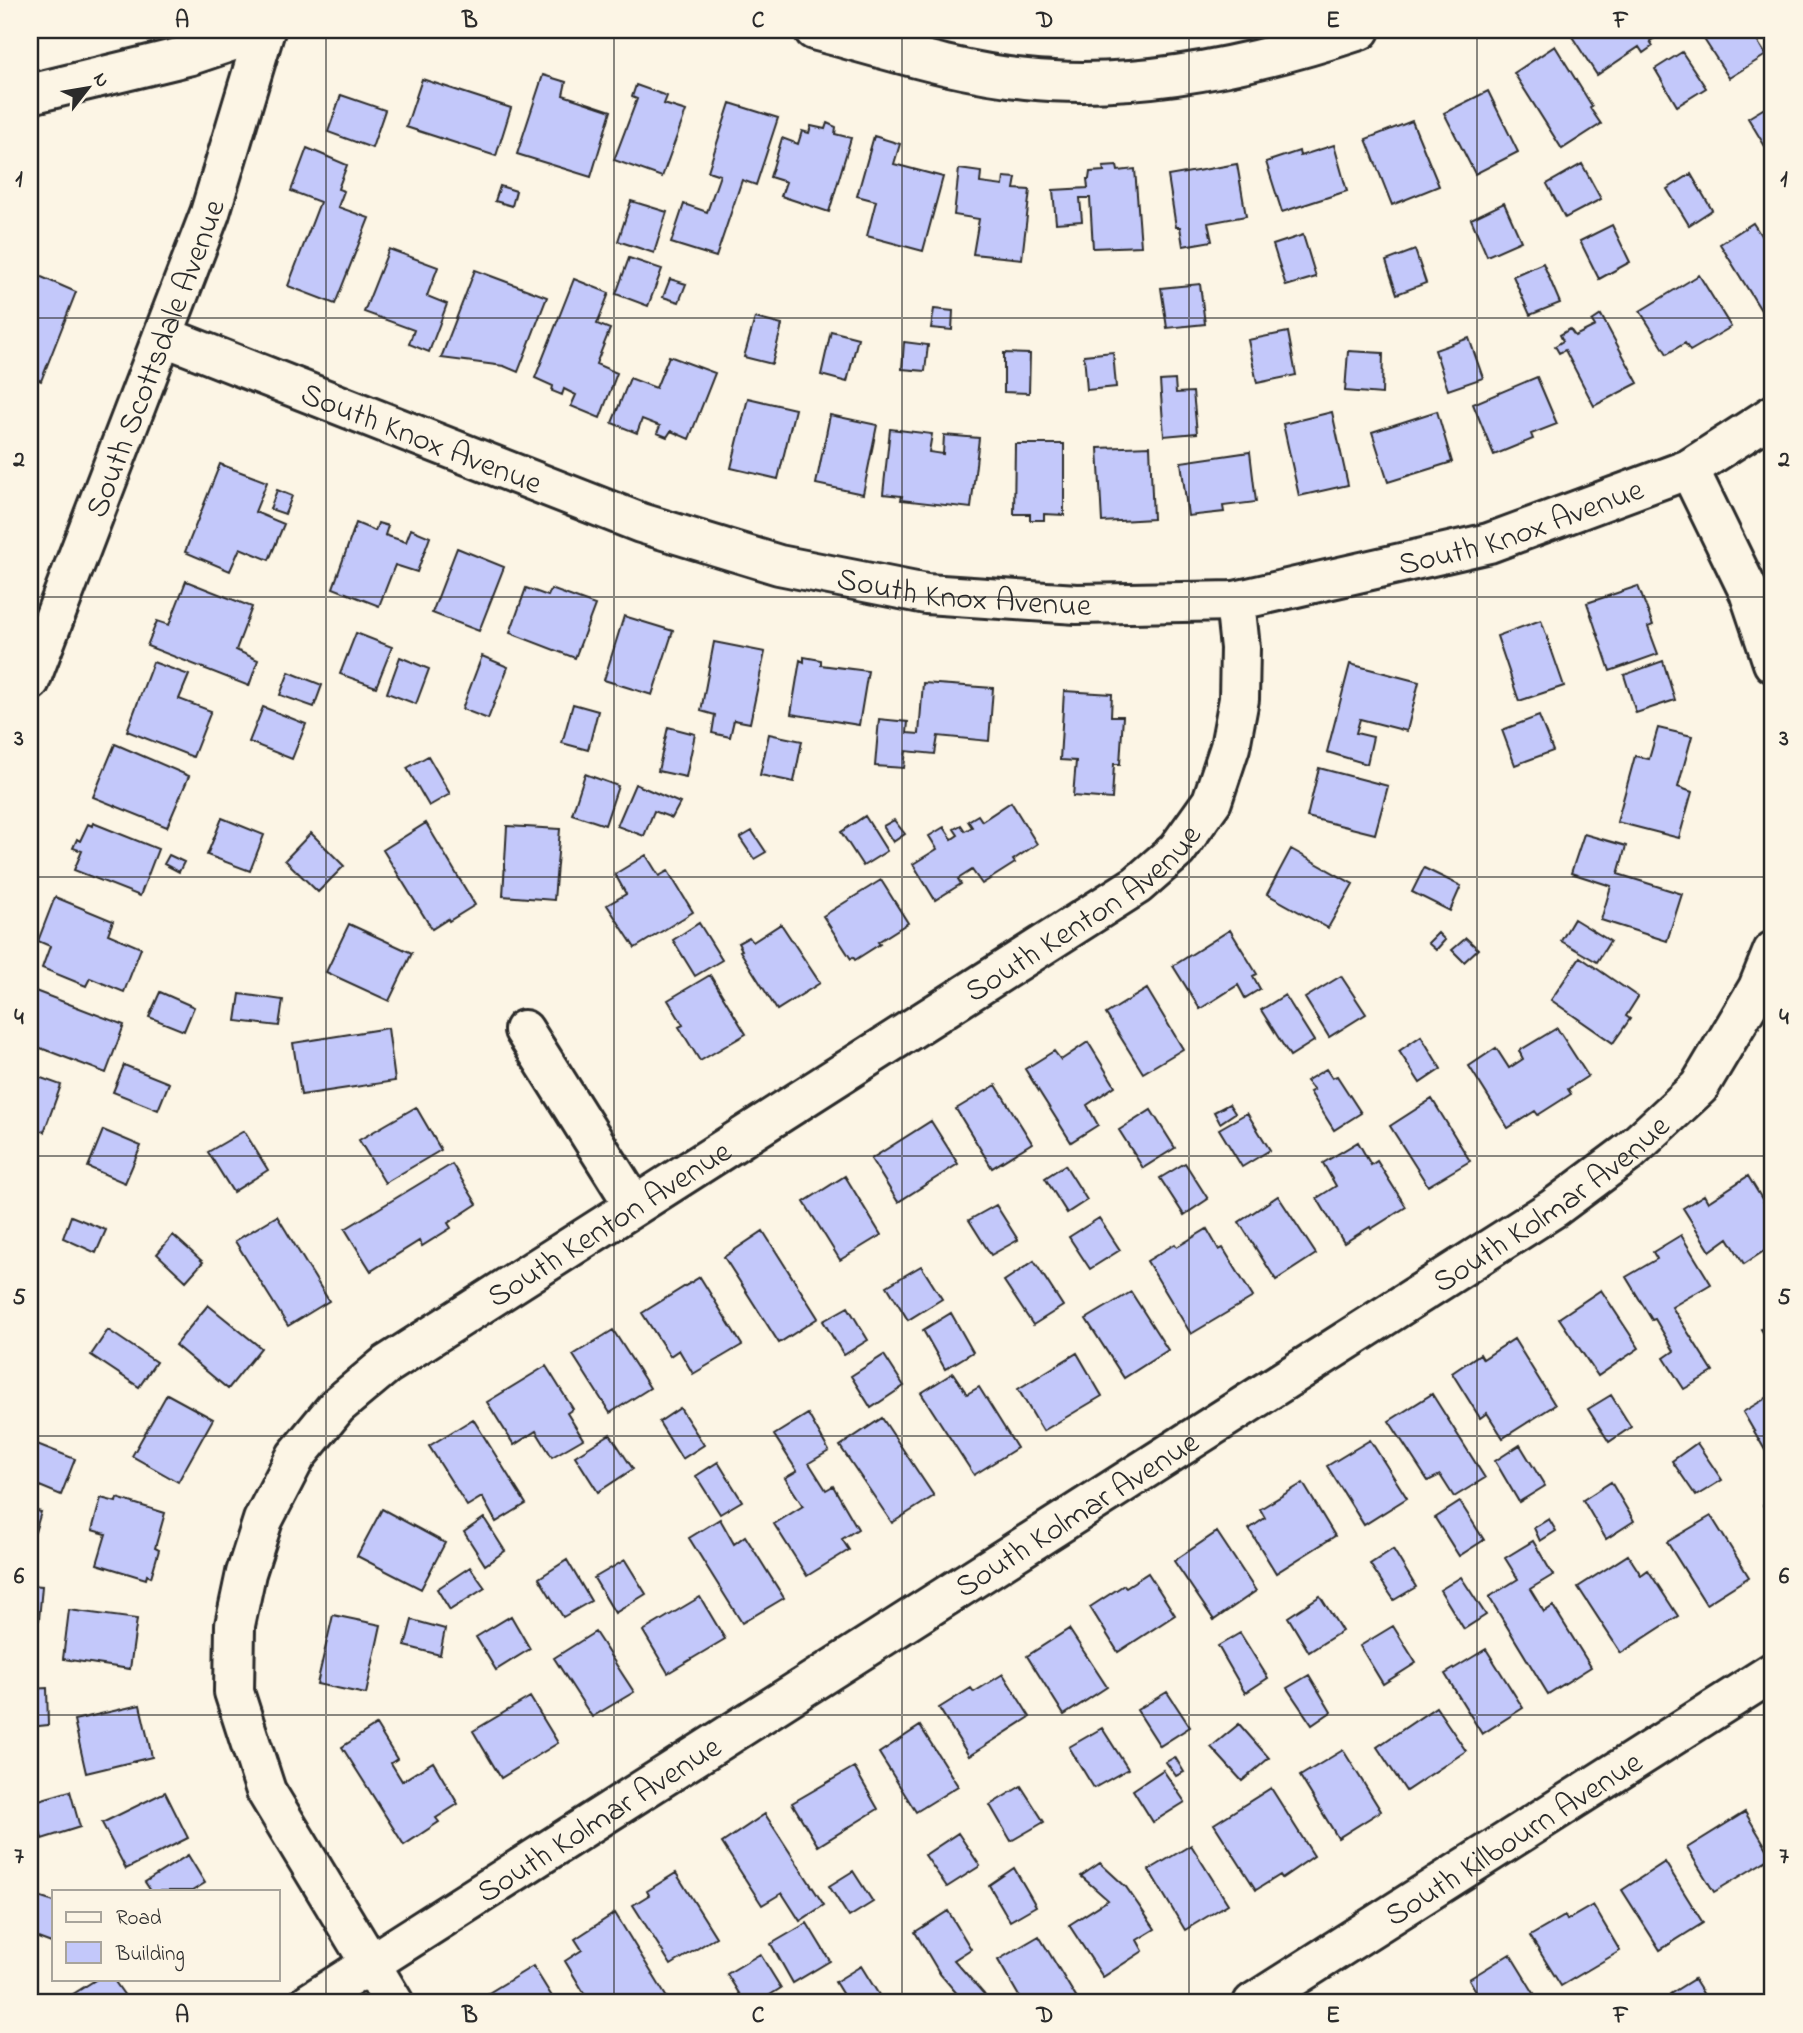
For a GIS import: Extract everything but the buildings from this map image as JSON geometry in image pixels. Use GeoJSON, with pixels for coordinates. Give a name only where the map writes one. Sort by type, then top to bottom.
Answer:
{"type":"FeatureCollection","features":[{"type":"Feature","properties":{"kind":"street"},"geometry":{"type":"LineString","coordinates":[[30,94],[191,55],[265,30]]}},
{"type":"Feature","properties":{"kind":"street","name":"South Scottsdale Avenue"},"geometry":{"type":"LineString","coordinates":[[30,681],[210,213],[265,30]]}},
{"type":"Feature","properties":{"kind":"street"},"geometry":{"type":"LineString","coordinates":[[814,30],[962,69],[1026,80],[1094,81],[1164,76],[1257,61],[1360,30]]}},
{"type":"Feature","properties":{"kind":"street","name":"South Knox Avenue"},"geometry":{"type":"LineString","coordinates":[[163,336],[641,523],[779,565],[926,594],[1077,604],[1235,601],[1489,543],[1689,469],[1773,415]]}},
{"type":"Feature","properties":{"kind":"street"},"geometry":{"type":"LineString","coordinates":[[1689,469],[1749,592],[1773,663]]}},
{"type":"Feature","properties":{"kind":"street","name":"South Kenton Avenue"},"geometry":{"type":"LineString","coordinates":[[394,2003],[266,1791],[234,1692],[236,1625],[246,1573],[262,1520],[296,1456],[337,1406],[386,1365],[1137,885],[1177,850],[1212,801],[1230,747],[1239,699],[1240,648],[1235,601]]}},
{"type":"Feature","properties":{"kind":"street","name":"South Kolmar Avenue"},"geometry":{"type":"LineString","coordinates":[[309,2003],[1554,1208],[1629,1152],[1699,1087],[1758,988],[1773,951]]}},
{"type":"Feature","properties":{"kind":"street"},"geometry":{"type":"LineString","coordinates":[[524,1030],[634,1205]]}},
{"type":"Feature","properties":{"kind":"street","name":"South Kilbourn Avenue"},"geometry":{"type":"LineString","coordinates":[[1253,2003],[1773,1672]]}}]}
